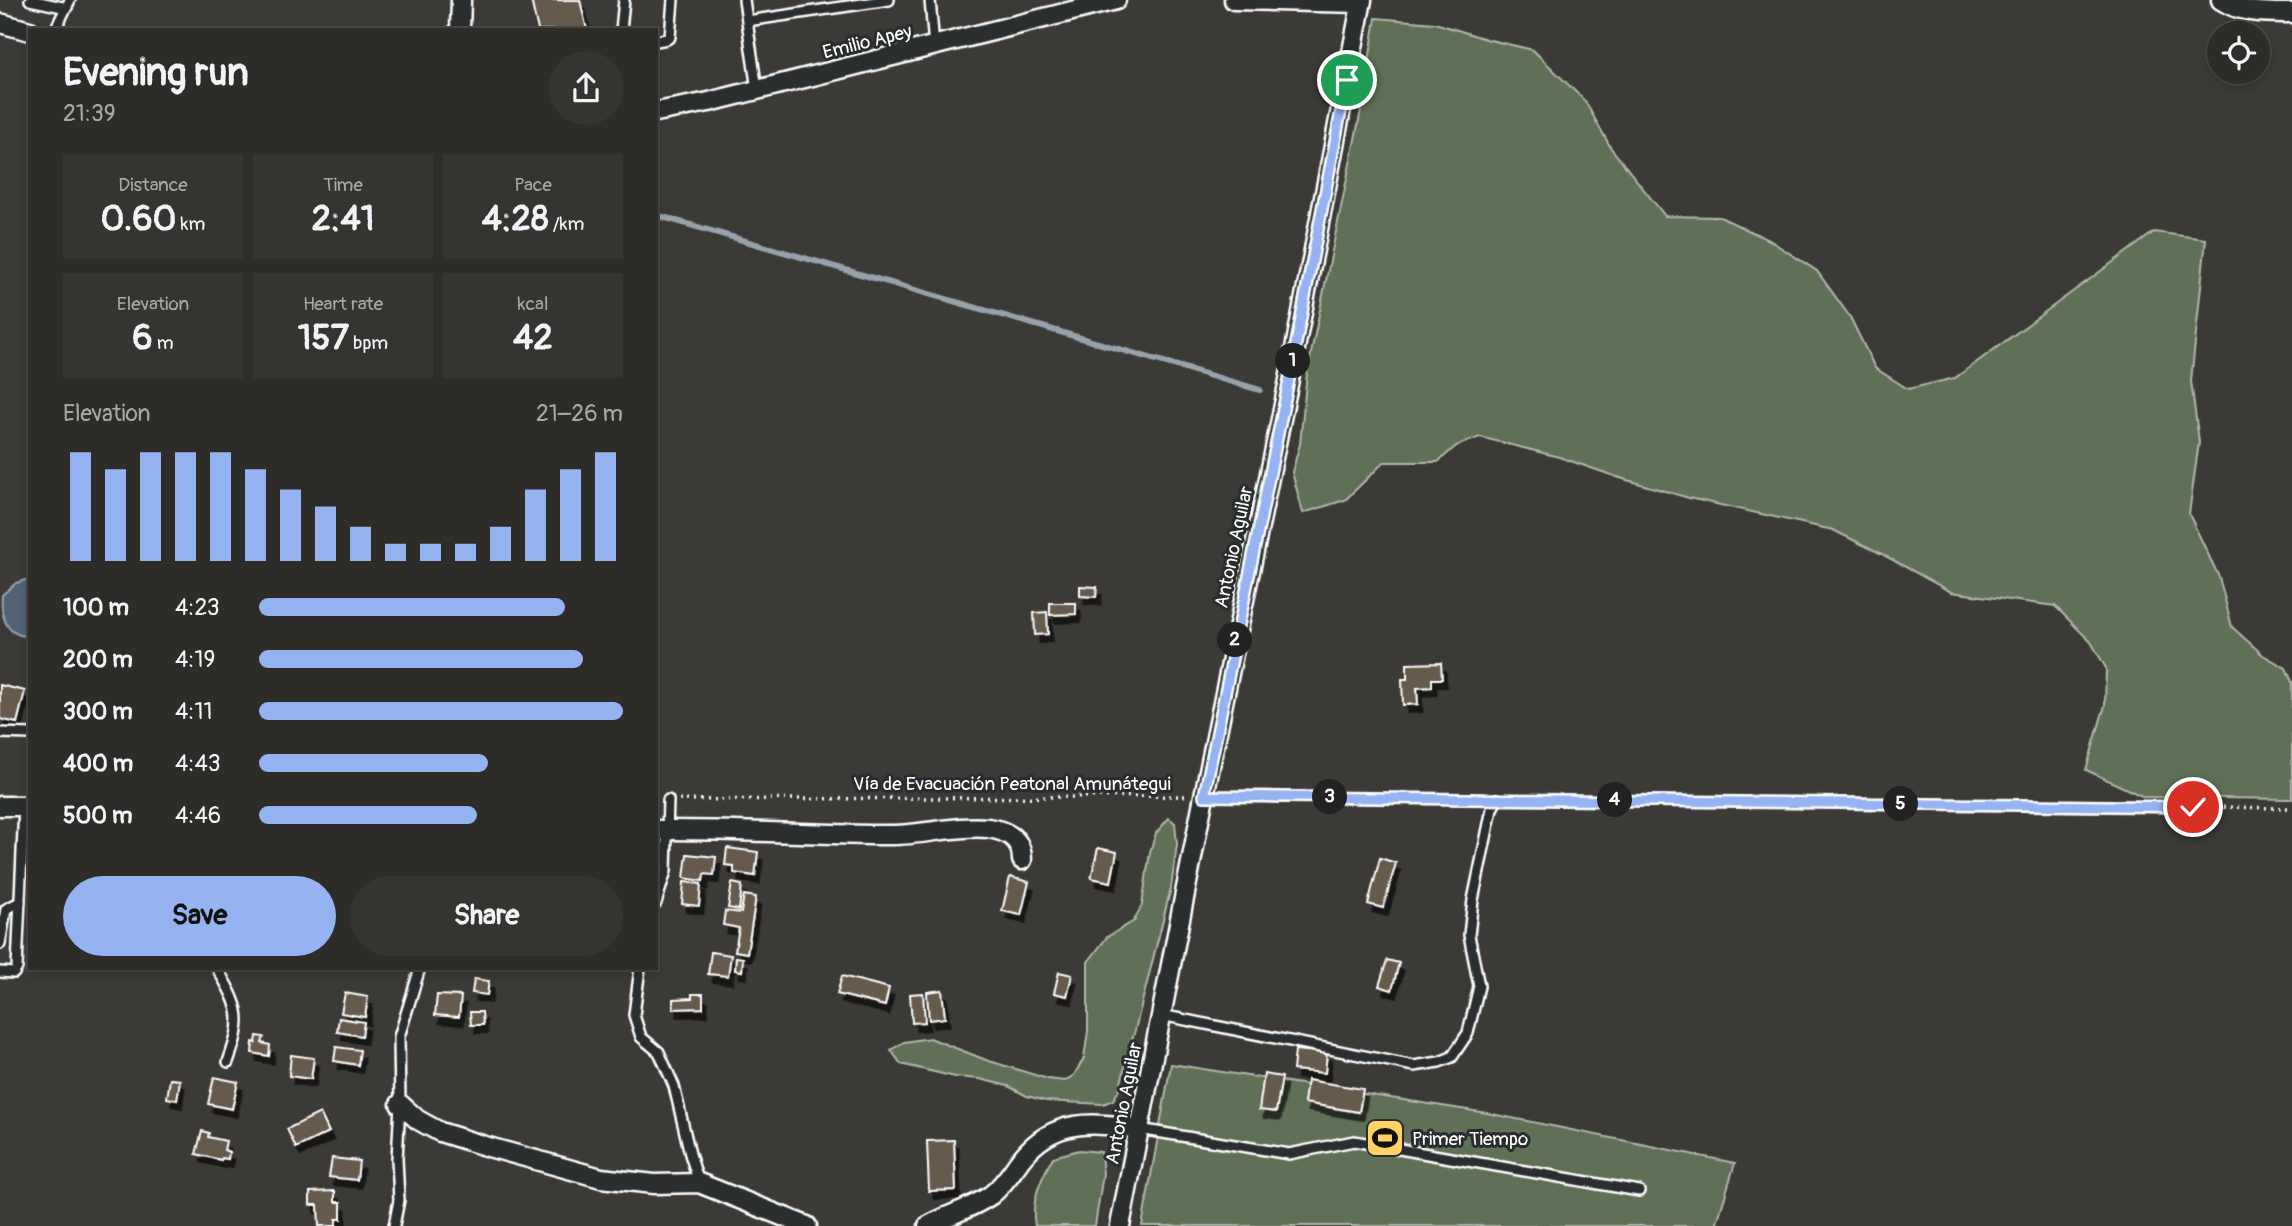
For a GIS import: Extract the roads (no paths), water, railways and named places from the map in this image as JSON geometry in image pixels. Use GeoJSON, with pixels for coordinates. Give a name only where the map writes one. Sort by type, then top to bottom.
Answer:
{"type":"FeatureCollection","features":[{"type":"Feature","properties":{"kind":"street"},"geometry":{"type":"LineString","coordinates":[[460,28],[461,0]]}},
{"type":"Feature","properties":{"kind":"street","name":"Emilio Apey"},"geometry":{"type":"LineString","coordinates":[[658,112],[709,102],[1116,0]]}},
{"type":"Feature","properties":{"kind":"street"},"geometry":{"type":"LineString","coordinates":[[1234,0],[1362,1]]}},
{"type":"Feature","properties":{"kind":"street"},"geometry":{"type":"LineString","coordinates":[[2221,0],[2242,9],[2292,13]]}},
{"type":"Feature","properties":{"kind":"street","name":"Antonio Aguilar"},"geometry":{"type":"LineString","coordinates":[[1120,1226],[1362,1]]}},
{"type":"Feature","properties":{"kind":"street"},"geometry":{"type":"LineString","coordinates":[[0,23],[28,30]]}},
{"type":"Feature","properties":{"kind":"street"},"geometry":{"type":"LineString","coordinates":[[0,806],[28,806]]}},
{"type":"Feature","properties":{"kind":"street"},"geometry":{"type":"LineString","coordinates":[[662,830],[895,835],[947,829],[989,828],[1017,839],[1022,848],[1022,860]]}},
{"type":"Feature","properties":{"kind":"street"},"geometry":{"type":"LineString","coordinates":[[400,1104],[418,1120],[440,1132],[553,1167],[601,1178],[654,1184],[699,1183],[807,1226]]}},
{"type":"Feature","properties":{"kind":"street"},"geometry":{"type":"LineString","coordinates":[[928,1226],[993,1193],[1022,1158],[1048,1133],[1065,1127],[1116,1125],[1139,1129]]}},
{"type":"Feature","properties":{"kind":"lane"},"geometry":{"type":"LineString","coordinates":[[30,0],[68,4],[56,28]]}},
{"type":"Feature","properties":{"kind":"lane"},"geometry":{"type":"LineString","coordinates":[[621,28],[624,0]]}},
{"type":"Feature","properties":{"kind":"lane"},"geometry":{"type":"LineString","coordinates":[[658,40],[670,37],[673,0]]}},
{"type":"Feature","properties":{"kind":"lane"},"geometry":{"type":"LineString","coordinates":[[744,0],[757,90]]}},
{"type":"Feature","properties":{"kind":"lane"},"geometry":{"type":"LineString","coordinates":[[747,21],[889,0]]}},
{"type":"Feature","properties":{"kind":"lane"},"geometry":{"type":"LineString","coordinates":[[930,0],[934,46]]}},
{"type":"Feature","properties":{"kind":"lane"},"geometry":{"type":"LineString","coordinates":[[0,733],[28,734]]}},
{"type":"Feature","properties":{"kind":"lane"},"geometry":{"type":"LineString","coordinates":[[1161,1015],[1414,1066],[1452,1057],[1468,1033],[1479,986],[1469,935],[1473,900],[1492,809],[1497,799]]}},
{"type":"Feature","properties":{"kind":"lane"},"geometry":{"type":"LineString","coordinates":[[658,897],[666,871],[662,830],[668,800]]}},
{"type":"Feature","properties":{"kind":"lane"},"geometry":{"type":"LineString","coordinates":[[0,972],[14,973],[17,968],[28,806]]}},
{"type":"Feature","properties":{"kind":"lane"},"geometry":{"type":"LineString","coordinates":[[0,944],[6,909],[20,902]]}},
{"type":"Feature","properties":{"kind":"lane"},"geometry":{"type":"LineString","coordinates":[[218,970],[235,999],[237,1017],[238,1032],[228,1062]]}},
{"type":"Feature","properties":{"kind":"lane"},"geometry":{"type":"LineString","coordinates":[[394,1226],[399,1200],[399,1037],[419,970]]}},
{"type":"Feature","properties":{"kind":"lane"},"geometry":{"type":"LineString","coordinates":[[640,970],[634,1015],[641,1037],[659,1052],[674,1086],[699,1183]]}},
{"type":"Feature","properties":{"kind":"lane"},"geometry":{"type":"LineString","coordinates":[[1139,1129],[1289,1154],[1354,1141],[1639,1191]]}},
{"type":"Feature","properties":{"kind":"water"},"geometry":{"type":"Polygon","coordinates":[[[28,581],[28,636],[10,629],[2,610],[2,595],[16,583],[28,581]]]}},
{"type":"Feature","properties":{"kind":"waterway"},"geometry":{"type":"LineString","coordinates":[[658,216],[1260,390]]}},
{"type":"Feature","properties":{"kind":"place","name":"Primer Tiempo"},"geometry":{"type":"Point","coordinates":[1385,1138]}}]}
